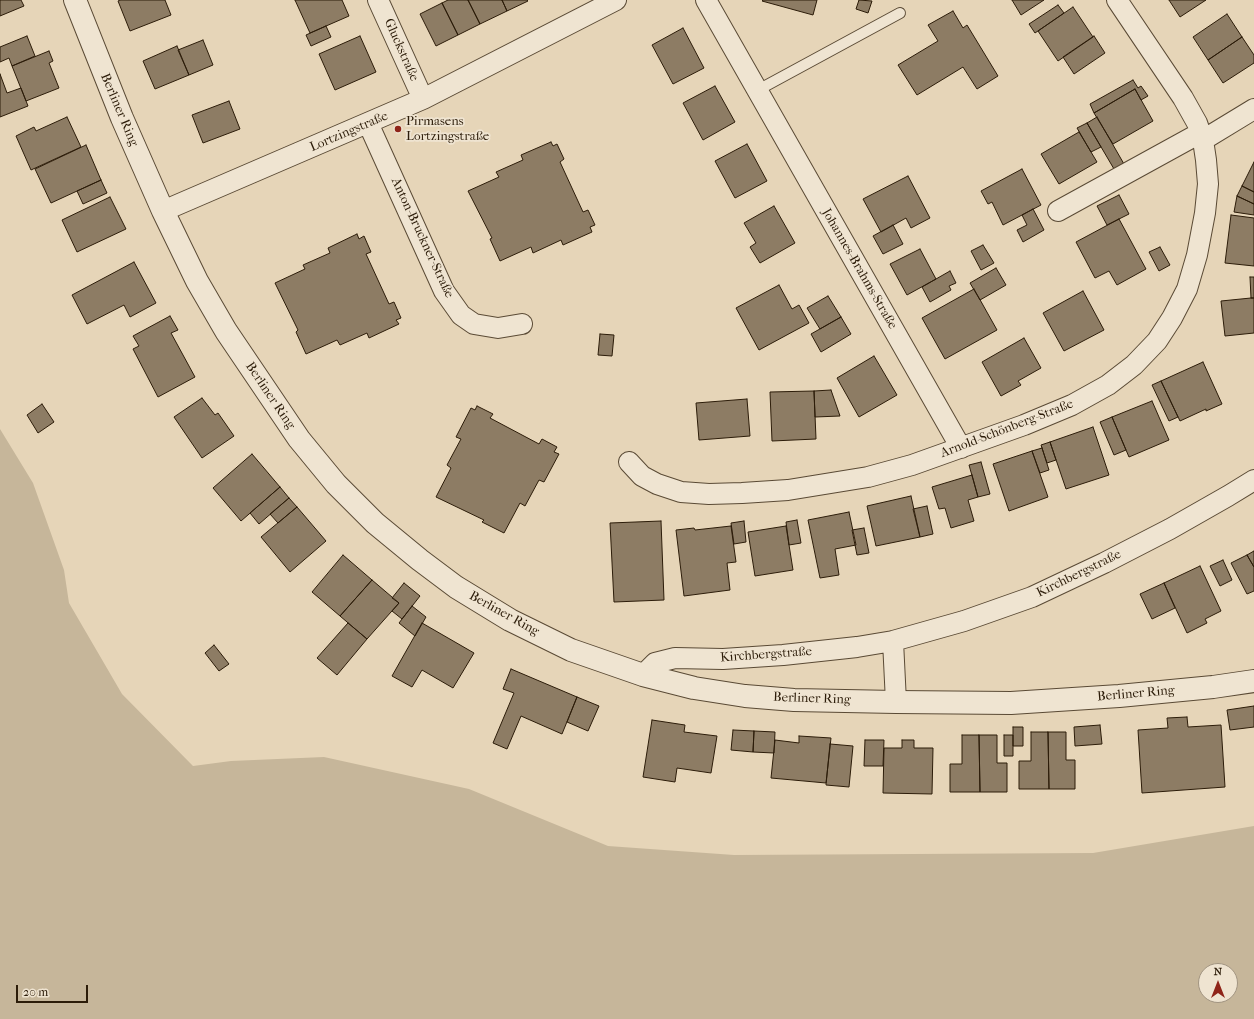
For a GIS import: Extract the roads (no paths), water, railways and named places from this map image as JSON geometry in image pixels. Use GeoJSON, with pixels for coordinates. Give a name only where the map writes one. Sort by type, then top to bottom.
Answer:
{"type":"FeatureCollection","features":[{"type":"Feature","properties":{"kind":"street","name":"Berliner Ring"},"geometry":{"type":"LineString","coordinates":[[75,0],[122,118],[163,211],[204,294],[226,331],[299,439],[336,484],[375,523],[456,587],[510,620],[571,650],[643,675],[694,688],[745,696],[794,700],[1019,702],[1119,696],[1212,687],[1254,681]]}},
{"type":"Feature","properties":{"kind":"street","name":"Gluckstraße"},"geometry":{"type":"LineString","coordinates":[[378,0],[424,99]]}},
{"type":"Feature","properties":{"kind":"street","name":"Lortzingstraße"},"geometry":{"type":"LineString","coordinates":[[163,211],[424,99],[616,0]]}},
{"type":"Feature","properties":{"kind":"street","name":"Johannes-Brahms-Straße"},"geometry":{"type":"LineString","coordinates":[[706,0],[961,448]]}},
{"type":"Feature","properties":{"kind":"street","name":"Arnold-Schönberg-Straße"},"geometry":{"type":"LineString","coordinates":[[629,462],[642,476],[657,484],[681,492],[709,494],[788,490],[868,477],[912,465],[961,448],[1024,425],[1072,405],[1108,385],[1134,365],[1157,341],[1172,318],[1187,290],[1197,255],[1205,213],[1208,184],[1206,160],[1197,123],[1117,0]]}},
{"type":"Feature","properties":{"kind":"street"},"geometry":{"type":"LineString","coordinates":[[1058,211],[1254,109]]}},
{"type":"Feature","properties":{"kind":"street","name":"Anton-Bruckner-Straße"},"geometry":{"type":"LineString","coordinates":[[368,123],[444,291],[461,315],[474,324],[498,328],[522,324]]}},
{"type":"Feature","properties":{"kind":"street","name":"Kirchbergstraße"},"geometry":{"type":"LineString","coordinates":[[643,675],[655,663],[675,658],[722,659],[783,655],[857,647],[893,641],[964,621],[1032,597],[1104,563],[1170,529],[1254,480]]}},
{"type":"Feature","properties":{"kind":"street"},"geometry":{"type":"LineString","coordinates":[[893,641],[896,702]]}},
{"type":"Feature","properties":{"kind":"lane"},"geometry":{"type":"LineString","coordinates":[[758,90],[900,13]]}},
{"type":"Feature","properties":{"kind":"place","name":"Pirmasens Lortzingstraße"},"geometry":{"type":"Point","coordinates":[398,129]}}]}
